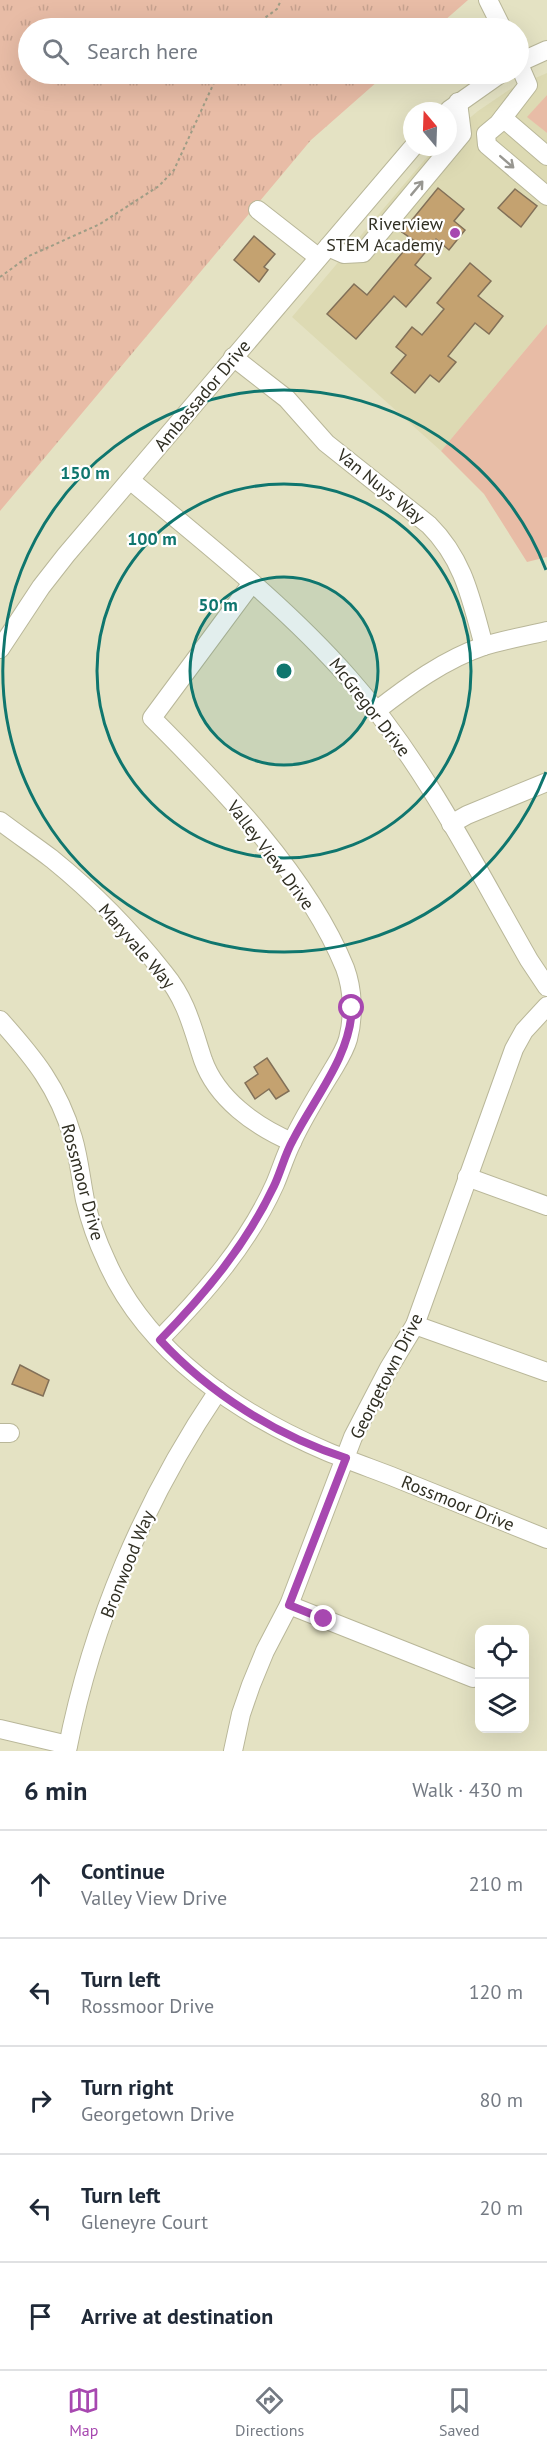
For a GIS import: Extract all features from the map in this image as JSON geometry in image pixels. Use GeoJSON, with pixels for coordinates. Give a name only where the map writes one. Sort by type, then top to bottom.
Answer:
{"type":"FeatureCollection","features":[{"type":"Feature","properties":{"kind":"street"},"geometry":{"type":"LineString","coordinates":[[488,0],[497,18]]}},
{"type":"Feature","properties":{"kind":"street"},"geometry":{"type":"LineString","coordinates":[[529,58],[547,50]]}},
{"type":"Feature","properties":{"kind":"street"},"geometry":{"type":"LineString","coordinates":[[457,103],[485,84]]}},
{"type":"Feature","properties":{"kind":"street"},"geometry":{"type":"LineString","coordinates":[[528,84],[501,121],[486,134],[487,145],[547,196]]}},
{"type":"Feature","properties":{"kind":"street"},"geometry":{"type":"LineString","coordinates":[[457,118],[462,134],[457,140]]}},
{"type":"Feature","properties":{"kind":"street"},"geometry":{"type":"LineString","coordinates":[[501,121],[547,156]]}},
{"type":"Feature","properties":{"kind":"street","name":"Ambassador Drive"},"geometry":{"type":"LineString","coordinates":[[0,649],[41,587],[233,357],[405,156]]}},
{"type":"Feature","properties":{"kind":"street"},"geometry":{"type":"LineString","coordinates":[[258,210],[323,252],[363,253],[444,156]]}},
{"type":"Feature","properties":{"kind":"street","name":"Van Nuys Way"},"geometry":{"type":"LineString","coordinates":[[233,357],[287,399],[327,442],[442,538],[458,561],[465,578],[484,646]]}},
{"type":"Feature","properties":{"kind":"street","name":"McGregor Drive"},"geometry":{"type":"LineString","coordinates":[[130,480],[252,583],[324,650],[376,711],[422,776],[547,987]]}},
{"type":"Feature","properties":{"kind":"street","name":"Valley View Drive"},"geometry":{"type":"LineString","coordinates":[[160,1340],[210,1287],[240,1246],[275,1185],[292,1142],[345,1047],[352,1008],[345,968],[317,915],[292,876],[234,803],[152,718],[252,583]]}},
{"type":"Feature","properties":{"kind":"street"},"geometry":{"type":"LineString","coordinates":[[376,711],[444,665],[484,646],[547,631]]}},
{"type":"Feature","properties":{"kind":"street"},"geometry":{"type":"LineString","coordinates":[[451,824],[467,815],[547,782]]}},
{"type":"Feature","properties":{"kind":"street","name":"Maryvale Way"},"geometry":{"type":"LineString","coordinates":[[0,821],[81,884],[137,940],[178,992],[194,1026],[204,1062],[221,1090],[250,1119],[275,1135],[292,1142]]}},
{"type":"Feature","properties":{"kind":"street","name":"Georgetown Drive"},"geometry":{"type":"LineString","coordinates":[[238,1750],[241,1714],[251,1685],[265,1651],[289,1605],[353,1437],[384,1377],[415,1325],[513,1049],[524,1031],[547,1006]]}},
{"type":"Feature","properties":{"kind":"street","name":"Rossmoor Drive"},"geometry":{"type":"LineString","coordinates":[[3,1029],[31,1054],[60,1101],[77,1151],[86,1200],[99,1245],[124,1295],[147,1326],[192,1372],[252,1413],[289,1434],[328,1452],[547,1539]]}},
{"type":"Feature","properties":{"kind":"street"},"geometry":{"type":"LineString","coordinates":[[467,1178],[547,1206]]}},
{"type":"Feature","properties":{"kind":"street"},"geometry":{"type":"LineString","coordinates":[[415,1325],[547,1372]]}},
{"type":"Feature","properties":{"kind":"street","name":"Bronwood Way"},"geometry":{"type":"LineString","coordinates":[[67,1748],[92,1653],[123,1564],[170,1467],[218,1391]]}},
{"type":"Feature","properties":{"kind":"street"},"geometry":{"type":"LineString","coordinates":[[289,1605],[473,1678]]}},
{"type":"Feature","properties":{"kind":"street"},"geometry":{"type":"LineString","coordinates":[[0,1730],[67,1748]]}},
{"type":"Feature","properties":{"kind":"path"},"geometry":{"type":"LineString","coordinates":[[265,18],[277,9],[282,0]]}},
{"type":"Feature","properties":{"kind":"path"},"geometry":{"type":"LineString","coordinates":[[0,277],[29,256],[100,224],[159,186],[174,170],[213,84]]}},
{"type":"Feature","properties":{"kind":"shaded area","name":"Riverview STEM Academy"},"geometry":{"type":"Polygon","coordinates":[[[547,73],[547,95],[528,117],[547,133],[547,324],[441,451],[292,317],[428,156],[457,156],[457,128],[512,88],[529,84],[529,81],[547,73]]]}},
{"type":"Feature","properties":{"kind":"green space"},"geometry":{"type":"Polygon","coordinates":[[[0,0],[468,0],[447,18],[18,18],[18,84],[375,84],[311,140],[0,511],[0,0]]]}},
{"type":"Feature","properties":{"kind":"green space"},"geometry":{"type":"Polygon","coordinates":[[[547,95],[547,133],[527,117],[547,95]]]}},
{"type":"Feature","properties":{"kind":"green space"},"geometry":{"type":"Polygon","coordinates":[[[547,324],[547,557],[527,562],[484,494],[441,451],[547,324]]]}},
{"type":"Feature","properties":{"kind":"building"},"geometry":{"type":"Polygon","coordinates":[[[438,188],[464,209],[454,221],[465,230],[449,250],[436,239],[415,265],[431,278],[406,307],[394,296],[356,339],[327,314],[354,284],[367,295],[413,240],[402,232],[438,188]]]}},
{"type":"Feature","properties":{"kind":"building"},"geometry":{"type":"Polygon","coordinates":[[[515,189],[537,206],[521,227],[498,208],[515,189]]]}},
{"type":"Feature","properties":{"kind":"building"},"geometry":{"type":"Polygon","coordinates":[[[254,236],[275,254],[264,267],[268,270],[259,282],[234,260],[254,236]]]}},
{"type":"Feature","properties":{"kind":"building"},"geometry":{"type":"Polygon","coordinates":[[[470,263],[491,281],[478,296],[503,316],[489,334],[475,323],[448,356],[456,362],[439,382],[430,375],[415,393],[391,373],[406,355],[396,347],[412,327],[422,335],[444,309],[437,303],[470,263]]]}},
{"type":"Feature","properties":{"kind":"building"},"geometry":{"type":"Polygon","coordinates":[[[267,1058],[289,1091],[276,1099],[269,1089],[255,1099],[245,1083],[258,1074],[254,1067],[267,1058]]]}},
{"type":"Feature","properties":{"kind":"building"},"geometry":{"type":"Polygon","coordinates":[[[20,1365],[49,1380],[43,1396],[12,1384],[20,1365]]]}},
{"type":"Feature","properties":{"kind":"place","name":"Riverview STEM Academy"},"geometry":{"type":"Point","coordinates":[455,233]}},
{"type":"Feature","properties":{"kind":"route"},"geometry":{"type":"LineString","coordinates":[[324,1619],[289,1605],[346,1458],[289,1434],[252,1413],[192,1372],[160,1340],[217,1278],[258,1216],[275,1185],[292,1142],[345,1047],[352,1008]]}}]}
